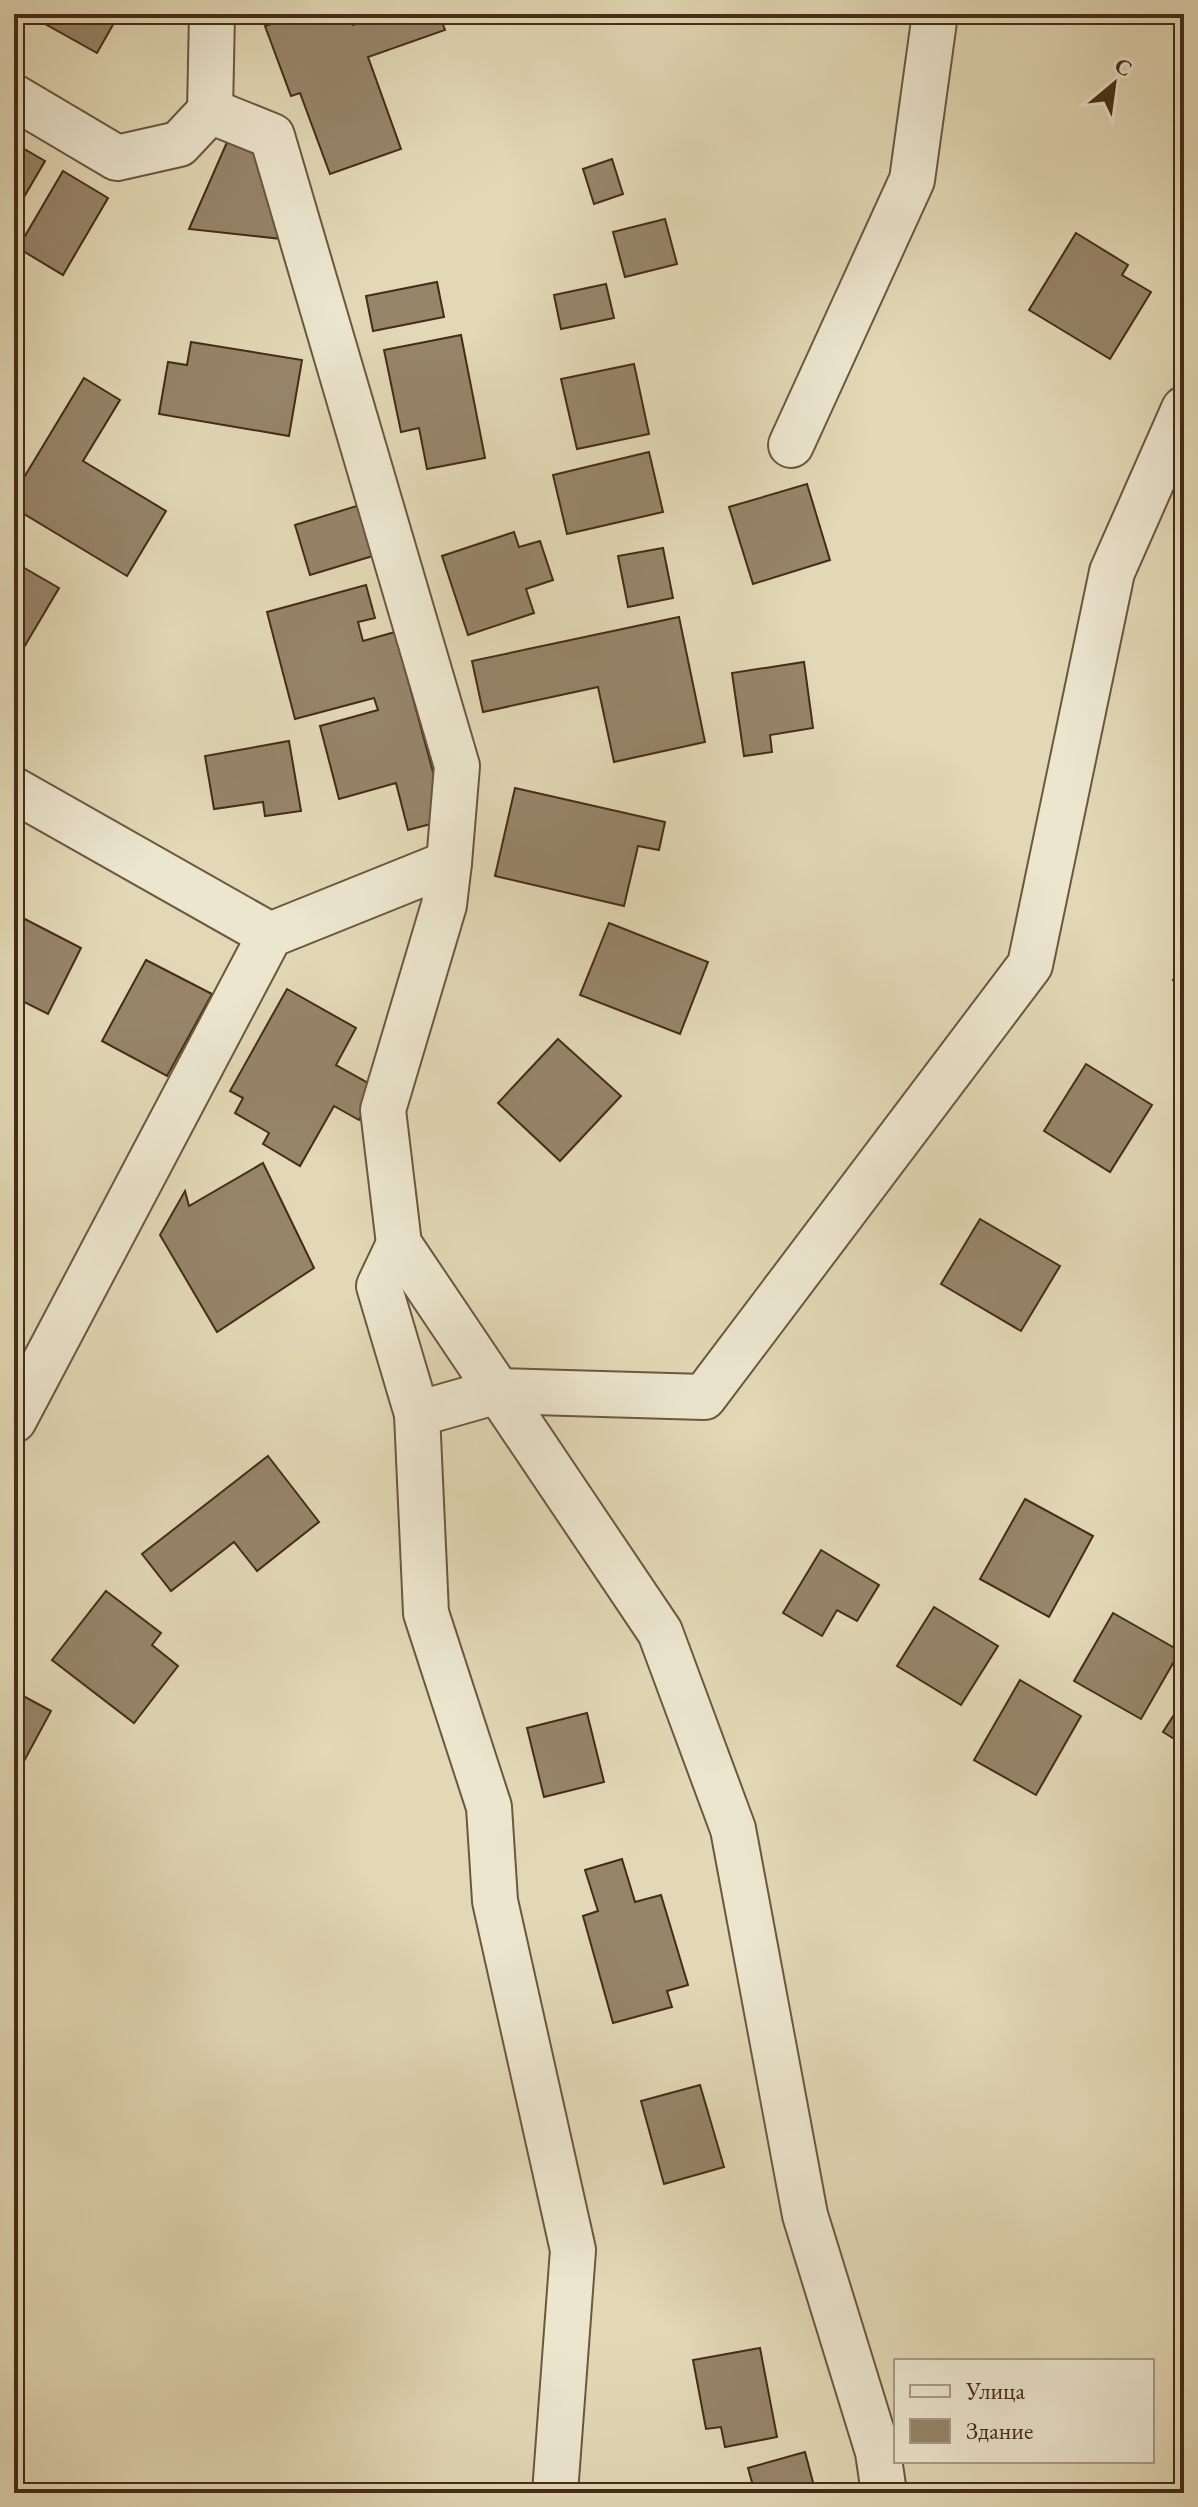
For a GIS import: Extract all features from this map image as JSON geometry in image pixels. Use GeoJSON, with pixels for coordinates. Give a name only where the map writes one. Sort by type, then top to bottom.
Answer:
{"type":"FeatureCollection","features":[{"type":"Feature","properties":{"kind":"street"},"geometry":{"type":"LineString","coordinates":[[14,97],[117,158],[179,144],[210,111],[212,14]]}},
{"type":"Feature","properties":{"kind":"street"},"geometry":{"type":"LineString","coordinates":[[791,445],[912,180],[935,14]]}},
{"type":"Feature","properties":{"kind":"street"},"geometry":{"type":"LineString","coordinates":[[210,111],[272,136],[457,766],[444,905],[383,1110],[399,1244],[660,1632],[733,1829],[805,2215],[878,2452],[884,2493]]}},
{"type":"Feature","properties":{"kind":"street"},"geometry":{"type":"LineString","coordinates":[[417,1414],[498,1391],[704,1397],[1030,965],[1112,572],[1184,409]]}},
{"type":"Feature","properties":{"kind":"street"},"geometry":{"type":"LineString","coordinates":[[14,790],[270,935]]}},
{"type":"Feature","properties":{"kind":"street"},"geometry":{"type":"LineString","coordinates":[[14,1420],[270,935],[449,863]]}},
{"type":"Feature","properties":{"kind":"street"},"geometry":{"type":"LineString","coordinates":[[399,1244],[379,1286],[417,1414],[426,1613],[489,1807],[495,1901],[573,2250],[555,2493]]}},
{"type":"Feature","properties":{"kind":"building"},"geometry":{"type":"Polygon","coordinates":[[[32,14],[119,14],[97,53],[32,14]]]}},
{"type":"Feature","properties":{"kind":"building"},"geometry":{"type":"Polygon","coordinates":[[[300,14],[349,14],[353,25],[384,14],[439,14],[445,30],[368,57],[401,149],[330,174],[300,93],[291,96],[265,26],[300,14]]]}},
{"type":"Feature","properties":{"kind":"building"},"geometry":{"type":"Polygon","coordinates":[[[228,140],[259,149],[282,239],[189,229],[228,140]]]}},
{"type":"Feature","properties":{"kind":"building"},"geometry":{"type":"Polygon","coordinates":[[[14,143],[45,161],[14,214],[14,143]]]}},
{"type":"Feature","properties":{"kind":"building"},"geometry":{"type":"Polygon","coordinates":[[[612,159],[623,194],[594,204],[583,169],[612,159]]]}},
{"type":"Feature","properties":{"kind":"building"},"geometry":{"type":"Polygon","coordinates":[[[63,171],[108,198],[63,275],[18,248],[63,171]]]}},
{"type":"Feature","properties":{"kind":"building"},"geometry":{"type":"Polygon","coordinates":[[[665,219],[677,264],[625,277],[613,232],[665,219]]]}},
{"type":"Feature","properties":{"kind":"building"},"geometry":{"type":"Polygon","coordinates":[[[1076,233],[1128,265],[1122,275],[1151,292],[1110,359],[1029,310],[1076,233]]]}},
{"type":"Feature","properties":{"kind":"building"},"geometry":{"type":"Polygon","coordinates":[[[437,282],[444,317],[373,331],[366,296],[437,282]]]}},
{"type":"Feature","properties":{"kind":"building"},"geometry":{"type":"Polygon","coordinates":[[[606,284],[614,318],[561,329],[554,295],[606,284]]]}},
{"type":"Feature","properties":{"kind":"building"},"geometry":{"type":"Polygon","coordinates":[[[461,335],[485,458],[427,469],[419,428],[401,432],[384,350],[461,335]]]}},
{"type":"Feature","properties":{"kind":"building"},"geometry":{"type":"Polygon","coordinates":[[[191,342],[302,360],[289,436],[159,414],[168,362],[187,365],[191,342]]]}},
{"type":"Feature","properties":{"kind":"building"},"geometry":{"type":"Polygon","coordinates":[[[634,364],[649,434],[577,449],[561,379],[634,364]]]}},
{"type":"Feature","properties":{"kind":"building"},"geometry":{"type":"Polygon","coordinates":[[[84,378],[120,400],[83,461],[166,511],[127,576],[14,508],[14,494],[84,378]]]}},
{"type":"Feature","properties":{"kind":"building"},"geometry":{"type":"Polygon","coordinates":[[[649,452],[663,512],[567,534],[553,475],[649,452]]]}},
{"type":"Feature","properties":{"kind":"building"},"geometry":{"type":"Polygon","coordinates":[[[807,484],[830,560],[753,584],[729,507],[807,484]]]}},
{"type":"Feature","properties":{"kind":"building"},"geometry":{"type":"Polygon","coordinates":[[[360,505],[376,555],[310,575],[295,525],[360,505]]]}},
{"type":"Feature","properties":{"kind":"building"},"geometry":{"type":"Polygon","coordinates":[[[514,532],[519,547],[540,541],[553,580],[526,589],[534,613],[468,635],[442,556],[514,532]]]}},
{"type":"Feature","properties":{"kind":"building"},"geometry":{"type":"Polygon","coordinates":[[[663,548],[673,598],[628,607],[618,556],[663,548]]]}},
{"type":"Feature","properties":{"kind":"building"},"geometry":{"type":"Polygon","coordinates":[[[14,562],[59,588],[14,664],[14,562]]]}},
{"type":"Feature","properties":{"kind":"building"},"geometry":{"type":"Polygon","coordinates":[[[366,585],[375,618],[358,622],[363,641],[395,632],[446,820],[408,830],[396,783],[339,799],[320,726],[378,710],[374,698],[295,719],[267,612],[366,585]]]}},
{"type":"Feature","properties":{"kind":"building"},"geometry":{"type":"Polygon","coordinates":[[[679,617],[705,742],[614,762],[598,687],[483,712],[472,661],[679,617]]]}},
{"type":"Feature","properties":{"kind":"building"},"geometry":{"type":"Polygon","coordinates":[[[804,662],[813,728],[770,735],[772,752],[744,756],[732,673],[804,662]]]}},
{"type":"Feature","properties":{"kind":"building"},"geometry":{"type":"Polygon","coordinates":[[[289,741],[301,811],[265,816],[263,802],[214,809],[205,756],[289,741]]]}},
{"type":"Feature","properties":{"kind":"building"},"geometry":{"type":"Polygon","coordinates":[[[515,788],[665,822],[659,850],[638,846],[624,906],[495,876],[515,788]]]}},
{"type":"Feature","properties":{"kind":"building"},"geometry":{"type":"Polygon","coordinates":[[[17,915],[81,948],[48,1014],[14,997],[14,921],[17,915]]]}},
{"type":"Feature","properties":{"kind":"building"},"geometry":{"type":"Polygon","coordinates":[[[609,923],[708,962],[680,1034],[580,995],[609,923]]]}},
{"type":"Feature","properties":{"kind":"building"},"geometry":{"type":"Polygon","coordinates":[[[146,960],[212,994],[167,1076],[102,1041],[146,960]]]}},
{"type":"Feature","properties":{"kind":"building"},"geometry":{"type":"Polygon","coordinates":[[[1184,960],[1184,986],[1173,980],[1184,960]]]}},
{"type":"Feature","properties":{"kind":"building"},"geometry":{"type":"Polygon","coordinates":[[[287,989],[356,1028],[336,1065],[377,1088],[359,1120],[334,1106],[300,1166],[263,1144],[269,1133],[235,1113],[243,1098],[230,1091],[287,989]]]}},
{"type":"Feature","properties":{"kind":"building"},"geometry":{"type":"Polygon","coordinates":[[[558,1039],[621,1096],[560,1161],[498,1103],[558,1039]]]}},
{"type":"Feature","properties":{"kind":"building"},"geometry":{"type":"Polygon","coordinates":[[[1086,1064],[1152,1105],[1110,1172],[1044,1131],[1086,1064]]]}},
{"type":"Feature","properties":{"kind":"building"},"geometry":{"type":"Polygon","coordinates":[[[263,1163],[314,1268],[217,1332],[160,1235],[185,1191],[189,1206],[263,1163]]]}},
{"type":"Feature","properties":{"kind":"building"},"geometry":{"type":"Polygon","coordinates":[[[980,1219],[1060,1266],[1021,1331],[941,1284],[980,1219]]]}},
{"type":"Feature","properties":{"kind":"building"},"geometry":{"type":"Polygon","coordinates":[[[268,1456],[319,1522],[257,1571],[234,1542],[171,1591],[142,1554],[268,1456]]]}},
{"type":"Feature","properties":{"kind":"building"},"geometry":{"type":"Polygon","coordinates":[[[1025,1499],[1093,1536],[1049,1617],[980,1579],[1025,1499]]]}},
{"type":"Feature","properties":{"kind":"building"},"geometry":{"type":"Polygon","coordinates":[[[821,1550],[879,1585],[857,1621],[837,1610],[822,1636],[783,1613],[821,1550]]]}},
{"type":"Feature","properties":{"kind":"building"},"geometry":{"type":"Polygon","coordinates":[[[106,1591],[161,1633],[152,1645],[178,1666],[134,1723],[52,1660],[106,1591]]]}},
{"type":"Feature","properties":{"kind":"building"},"geometry":{"type":"Polygon","coordinates":[[[934,1607],[998,1646],[961,1705],[897,1666],[934,1607]]]}},
{"type":"Feature","properties":{"kind":"building"},"geometry":{"type":"Polygon","coordinates":[[[1113,1613],[1180,1651],[1141,1719],[1074,1681],[1113,1613]]]}},
{"type":"Feature","properties":{"kind":"building"},"geometry":{"type":"Polygon","coordinates":[[[1020,1680],[1081,1716],[1036,1795],[974,1760],[1020,1680]]]}},
{"type":"Feature","properties":{"kind":"building"},"geometry":{"type":"Polygon","coordinates":[[[14,1691],[51,1711],[16,1776],[14,1775],[14,1691]]]}},
{"type":"Feature","properties":{"kind":"building"},"geometry":{"type":"Polygon","coordinates":[[[1184,1699],[1184,1745],[1163,1732],[1184,1699]]]}},
{"type":"Feature","properties":{"kind":"building"},"geometry":{"type":"Polygon","coordinates":[[[587,1713],[604,1782],[544,1797],[527,1728],[587,1713]]]}},
{"type":"Feature","properties":{"kind":"building"},"geometry":{"type":"Polygon","coordinates":[[[14,1793],[23,1797],[14,1815],[14,1793]]]}},
{"type":"Feature","properties":{"kind":"building"},"geometry":{"type":"Polygon","coordinates":[[[622,1859],[635,1902],[661,1895],[688,1985],[667,1991],[672,2007],[613,2023],[583,1916],[598,1911],[585,1870],[622,1859]]]}},
{"type":"Feature","properties":{"kind":"building"},"geometry":{"type":"Polygon","coordinates":[[[700,2085],[724,2167],[664,2184],[641,2101],[700,2085]]]}},
{"type":"Feature","properties":{"kind":"building"},"geometry":{"type":"Polygon","coordinates":[[[760,2348],[777,2437],[725,2447],[721,2427],[706,2429],[693,2360],[760,2348]]]}},
{"type":"Feature","properties":{"kind":"building"},"geometry":{"type":"Polygon","coordinates":[[[805,2452],[814,2486],[791,2493],[755,2493],[748,2468],[805,2452]]]}}]}
